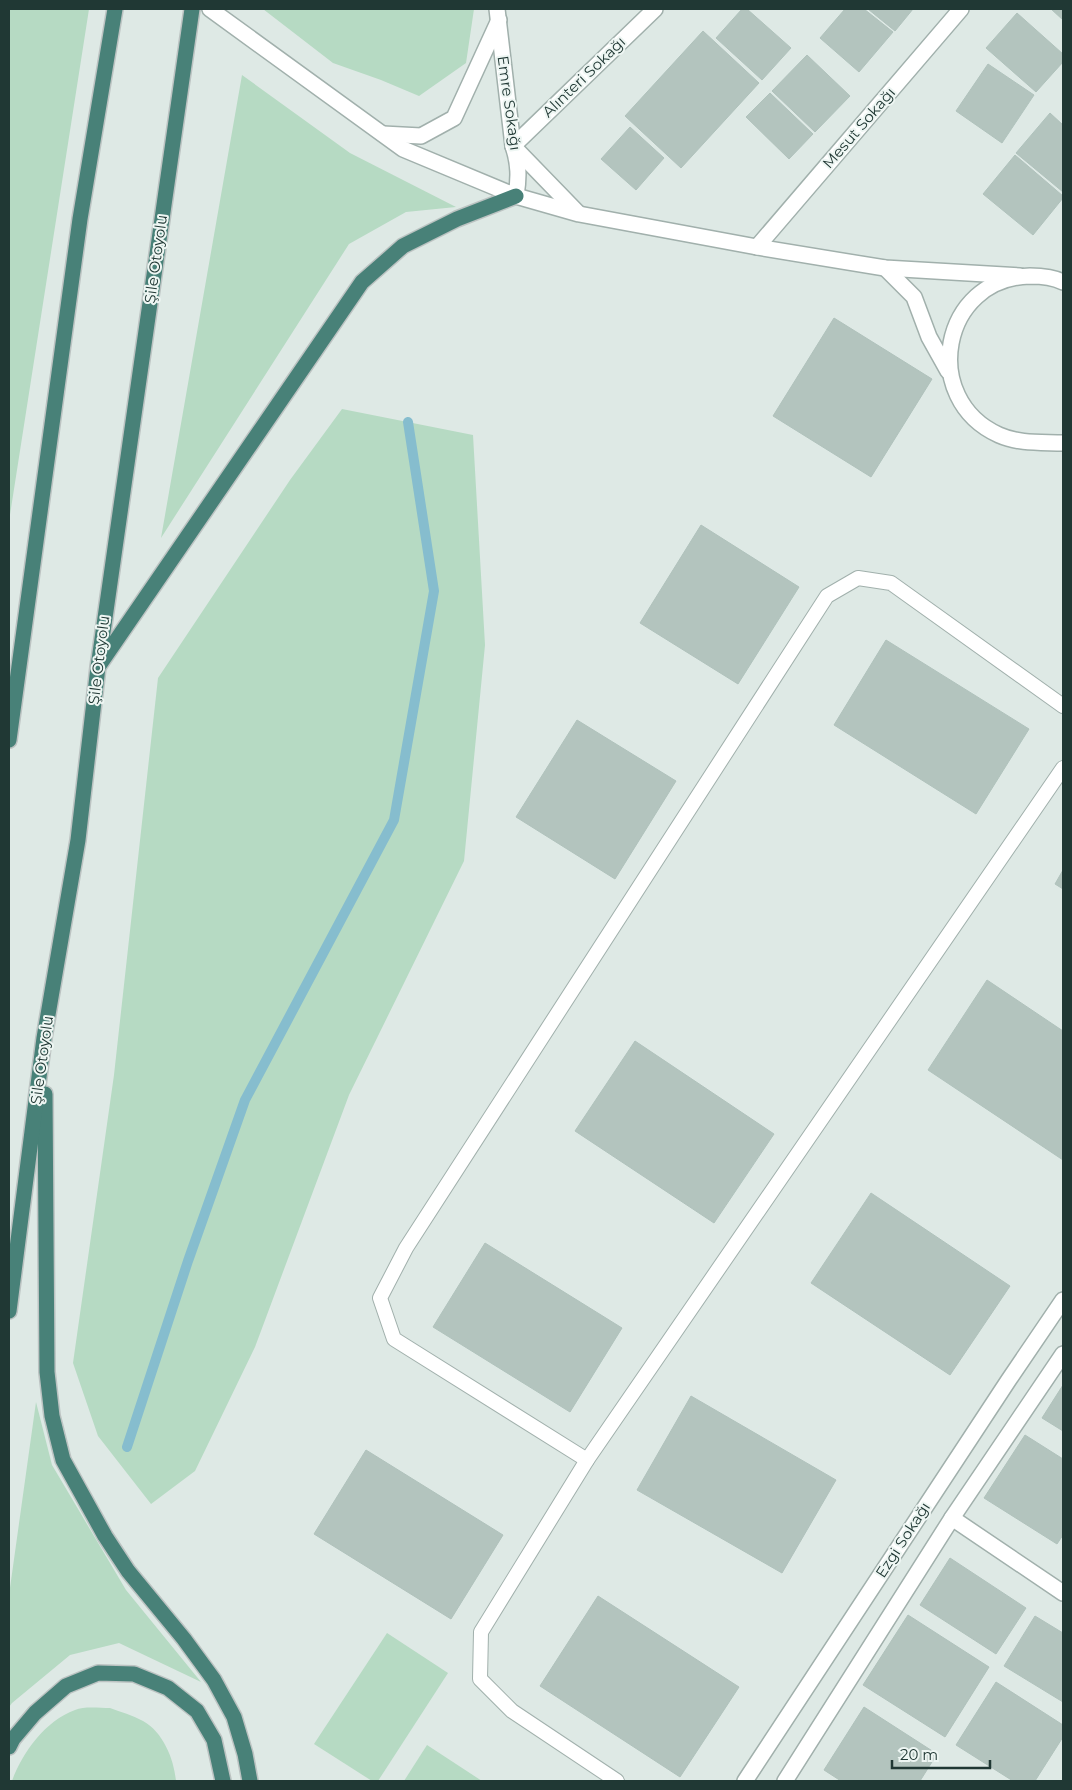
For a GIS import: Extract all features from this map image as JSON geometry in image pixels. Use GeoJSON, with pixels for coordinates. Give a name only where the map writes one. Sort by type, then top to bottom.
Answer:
{"type":"FeatureCollection","features":[{"type":"Feature","properties":{"kind":"highway"},"geometry":{"type":"LineString","coordinates":[[9,740],[80,219],[115,9]]}},
{"type":"Feature","properties":{"kind":"highway","name":"Şile Otoyolu"},"geometry":{"type":"LineString","coordinates":[[9,1311],[44,1038],[78,840],[98,667],[192,9]]}},
{"type":"Feature","properties":{"kind":"highway"},"geometry":{"type":"LineString","coordinates":[[98,667],[362,282],[402,246],[457,219],[516,196]]}},
{"type":"Feature","properties":{"kind":"highway"},"geometry":{"type":"LineString","coordinates":[[44,1038],[47,1372],[52,1416],[63,1460],[105,1536],[128,1571],[184,1639],[214,1680],[234,1717],[245,1754],[250,1781]]}},
{"type":"Feature","properties":{"kind":"highway"},"geometry":{"type":"LineString","coordinates":[[9,1747],[35,1713],[66,1686],[98,1673],[134,1674],[168,1688],[197,1711],[214,1740],[223,1781]]}},
{"type":"Feature","properties":{"kind":"street"},"geometry":{"type":"LineString","coordinates":[[210,9],[403,149],[516,196],[579,214],[757,247],[885,268],[1040,276],[1063,282]]}},
{"type":"Feature","properties":{"kind":"street","name":"Alınteri Sokağı"},"geometry":{"type":"LineString","coordinates":[[513,146],[654,9]]}},
{"type":"Feature","properties":{"kind":"street","name":"Mesut Sokağı"},"geometry":{"type":"LineString","coordinates":[[757,247],[961,9]]}},
{"type":"Feature","properties":{"kind":"street"},"geometry":{"type":"LineString","coordinates":[[382,134],[421,136],[454,118],[498,14]]}},
{"type":"Feature","properties":{"kind":"street","name":"Emre Sokağı"},"geometry":{"type":"LineString","coordinates":[[498,14],[513,146],[518,162],[519,175],[516,196]]}},
{"type":"Feature","properties":{"kind":"street"},"geometry":{"type":"LineString","coordinates":[[513,146],[579,214]]}},
{"type":"Feature","properties":{"kind":"street"},"geometry":{"type":"LineString","coordinates":[[885,268],[914,297],[929,337],[950,377],[957,395],[968,412],[982,425],[1000,435],[1020,441],[1063,444]]}},
{"type":"Feature","properties":{"kind":"street"},"geometry":{"type":"LineString","coordinates":[[950,377],[949,357],[951,338],[958,320],[984,290],[1001,281],[1020,276]]}},
{"type":"Feature","properties":{"kind":"street"},"geometry":{"type":"LineString","coordinates":[[1040,442],[1063,436]]}},
{"type":"Feature","properties":{"kind":"street","name":"Ezgi Sokağı"},"geometry":{"type":"LineString","coordinates":[[745,1781],[1063,1300]]}},
{"type":"Feature","properties":{"kind":"street","name":"Ezgi Sokağı"},"geometry":{"type":"LineString","coordinates":[[785,1781],[952,1518],[1063,1354]]}},
{"type":"Feature","properties":{"kind":"street"},"geometry":{"type":"LineString","coordinates":[[952,1518],[1063,1594]]}},
{"type":"Feature","properties":{"kind":"lane"},"geometry":{"type":"LineString","coordinates":[[587,1460],[394,1339],[380,1298],[406,1248],[827,596],[858,578],[891,583],[1063,706]]}},
{"type":"Feature","properties":{"kind":"lane"},"geometry":{"type":"LineString","coordinates":[[618,1781],[512,1711],[480,1680],[481,1632],[587,1460],[1063,768]]}},
{"type":"Feature","properties":{"kind":"green space"},"geometry":{"type":"Polygon","coordinates":[[[9,9],[89,9],[9,521],[9,9]]]}},
{"type":"Feature","properties":{"kind":"green space"},"geometry":{"type":"Polygon","coordinates":[[[263,9],[474,9],[466,63],[419,96],[333,63],[263,9]]]}},
{"type":"Feature","properties":{"kind":"green space"},"geometry":{"type":"Polygon","coordinates":[[[242,75],[350,153],[456,207],[406,212],[349,244],[161,538],[242,75]]]}},
{"type":"Feature","properties":{"kind":"green space"},"geometry":{"type":"Polygon","coordinates":[[[342,409],[473,435],[485,645],[464,861],[349,1095],[255,1347],[195,1471],[151,1504],[98,1436],[73,1363],[114,1075],[158,678],[290,480],[342,409]]]}},
{"type":"Feature","properties":{"kind":"green space"},"geometry":{"type":"Polygon","coordinates":[[[36,1402],[52,1465],[126,1590],[201,1682],[119,1643],[70,1655],[9,1707],[9,1595],[36,1402]]]}},
{"type":"Feature","properties":{"kind":"green space"},"geometry":{"type":"Polygon","coordinates":[[[387,1633],[448,1673],[378,1781],[372,1781],[314,1744],[387,1633]]]}},
{"type":"Feature","properties":{"kind":"green space"},"geometry":{"type":"Polygon","coordinates":[[[110,1708],[143,1721],[156,1732],[170,1755],[176,1781],[12,1781],[28,1749],[54,1722],[64,1715],[79,1709],[110,1708]]]}},
{"type":"Feature","properties":{"kind":"green space"},"geometry":{"type":"Polygon","coordinates":[[[427,1745],[482,1781],[404,1781],[427,1745]]]}},
{"type":"Feature","properties":{"kind":"building"},"geometry":{"type":"Polygon","coordinates":[[[742,9],[747,9],[791,48],[762,80],[716,38],[742,9]]]}},
{"type":"Feature","properties":{"kind":"building"},"geometry":{"type":"Polygon","coordinates":[[[845,9],[864,9],[893,32],[859,72],[820,38],[845,9]]]}},
{"type":"Feature","properties":{"kind":"building"},"geometry":{"type":"Polygon","coordinates":[[[868,9],[913,9],[895,31],[868,9]]]}},
{"type":"Feature","properties":{"kind":"building"},"geometry":{"type":"Polygon","coordinates":[[[1051,9],[1063,9],[1063,20],[1051,9]]]}},
{"type":"Feature","properties":{"kind":"building"},"geometry":{"type":"Polygon","coordinates":[[[1017,13],[1063,54],[1063,62],[1036,92],[986,48],[1017,13]]]}},
{"type":"Feature","properties":{"kind":"building"},"geometry":{"type":"Polygon","coordinates":[[[703,31],[759,83],[681,168],[625,116],[703,31]]]}},
{"type":"Feature","properties":{"kind":"building"},"geometry":{"type":"Polygon","coordinates":[[[807,55],[850,96],[815,132],[772,91],[807,55]]]}},
{"type":"Feature","properties":{"kind":"building"},"geometry":{"type":"Polygon","coordinates":[[[988,64],[1034,95],[1002,143],[956,111],[988,64]]]}},
{"type":"Feature","properties":{"kind":"building"},"geometry":{"type":"Polygon","coordinates":[[[770,93],[813,134],[789,159],[746,117],[770,93]]]}},
{"type":"Feature","properties":{"kind":"building"},"geometry":{"type":"Polygon","coordinates":[[[1050,113],[1063,125],[1063,192],[1016,153],[1050,113]]]}},
{"type":"Feature","properties":{"kind":"building"},"geometry":{"type":"Polygon","coordinates":[[[630,127],[664,158],[636,190],[601,159],[630,127]]]}},
{"type":"Feature","properties":{"kind":"building"},"geometry":{"type":"Polygon","coordinates":[[[1015,155],[1063,196],[1033,235],[983,194],[1015,155]]]}},
{"type":"Feature","properties":{"kind":"building"},"geometry":{"type":"Polygon","coordinates":[[[834,318],[932,379],[871,477],[773,416],[834,318]]]}},
{"type":"Feature","properties":{"kind":"building"},"geometry":{"type":"Polygon","coordinates":[[[701,525],[799,587],[738,684],[640,623],[701,525]]]}},
{"type":"Feature","properties":{"kind":"building"},"geometry":{"type":"Polygon","coordinates":[[[886,640],[1029,729],[976,814],[834,725],[886,640]]]}},
{"type":"Feature","properties":{"kind":"building"},"geometry":{"type":"Polygon","coordinates":[[[577,720],[676,781],[615,879],[516,817],[577,720]]]}},
{"type":"Feature","properties":{"kind":"building"},"geometry":{"type":"Polygon","coordinates":[[[1063,870],[1063,889],[1055,884],[1063,870]]]}},
{"type":"Feature","properties":{"kind":"building"},"geometry":{"type":"Polygon","coordinates":[[[987,980],[1063,1031],[1063,1160],[928,1070],[987,980]]]}},
{"type":"Feature","properties":{"kind":"building"},"geometry":{"type":"Polygon","coordinates":[[[635,1041],[774,1134],[714,1223],[575,1131],[635,1041]]]}},
{"type":"Feature","properties":{"kind":"building"},"geometry":{"type":"Polygon","coordinates":[[[871,1193],[1010,1286],[950,1375],[811,1283],[871,1193]]]}},
{"type":"Feature","properties":{"kind":"building"},"geometry":{"type":"Polygon","coordinates":[[[485,1243],[622,1328],[570,1412],[433,1327],[485,1243]]]}},
{"type":"Feature","properties":{"kind":"building"},"geometry":{"type":"Polygon","coordinates":[[[1063,1385],[1063,1431],[1042,1418],[1063,1385]]]}},
{"type":"Feature","properties":{"kind":"building"},"geometry":{"type":"Polygon","coordinates":[[[691,1396],[836,1480],[782,1573],[637,1490],[691,1396]]]}},
{"type":"Feature","properties":{"kind":"building"},"geometry":{"type":"Polygon","coordinates":[[[1025,1435],[1063,1459],[1063,1535],[1057,1544],[984,1498],[1025,1435]]]}},
{"type":"Feature","properties":{"kind":"building"},"geometry":{"type":"Polygon","coordinates":[[[366,1450],[503,1535],[451,1619],[314,1534],[366,1450]]]}},
{"type":"Feature","properties":{"kind":"building"},"geometry":{"type":"Polygon","coordinates":[[[950,1558],[1026,1608],[996,1654],[920,1605],[950,1558]]]}},
{"type":"Feature","properties":{"kind":"building"},"geometry":{"type":"Polygon","coordinates":[[[598,1596],[739,1687],[680,1777],[540,1686],[598,1596]]]}},
{"type":"Feature","properties":{"kind":"building"},"geometry":{"type":"Polygon","coordinates":[[[908,1615],[989,1667],[945,1737],[863,1685],[908,1615]]]}},
{"type":"Feature","properties":{"kind":"building"},"geometry":{"type":"Polygon","coordinates":[[[1035,1616],[1063,1633],[1063,1702],[1004,1666],[1035,1616]]]}},
{"type":"Feature","properties":{"kind":"building"},"geometry":{"type":"Polygon","coordinates":[[[996,1682],[1063,1725],[1063,1737],[1035,1781],[1013,1781],[956,1745],[996,1682]]]}},
{"type":"Feature","properties":{"kind":"building"},"geometry":{"type":"Polygon","coordinates":[[[864,1707],[937,1754],[920,1781],[841,1781],[824,1770],[864,1707]]]}},
{"type":"Feature","properties":{"kind":"waterway"},"geometry":{"type":"LineString","coordinates":[[127,1447],[188,1261],[245,1100],[394,820],[434,591],[408,422]]}}]}
